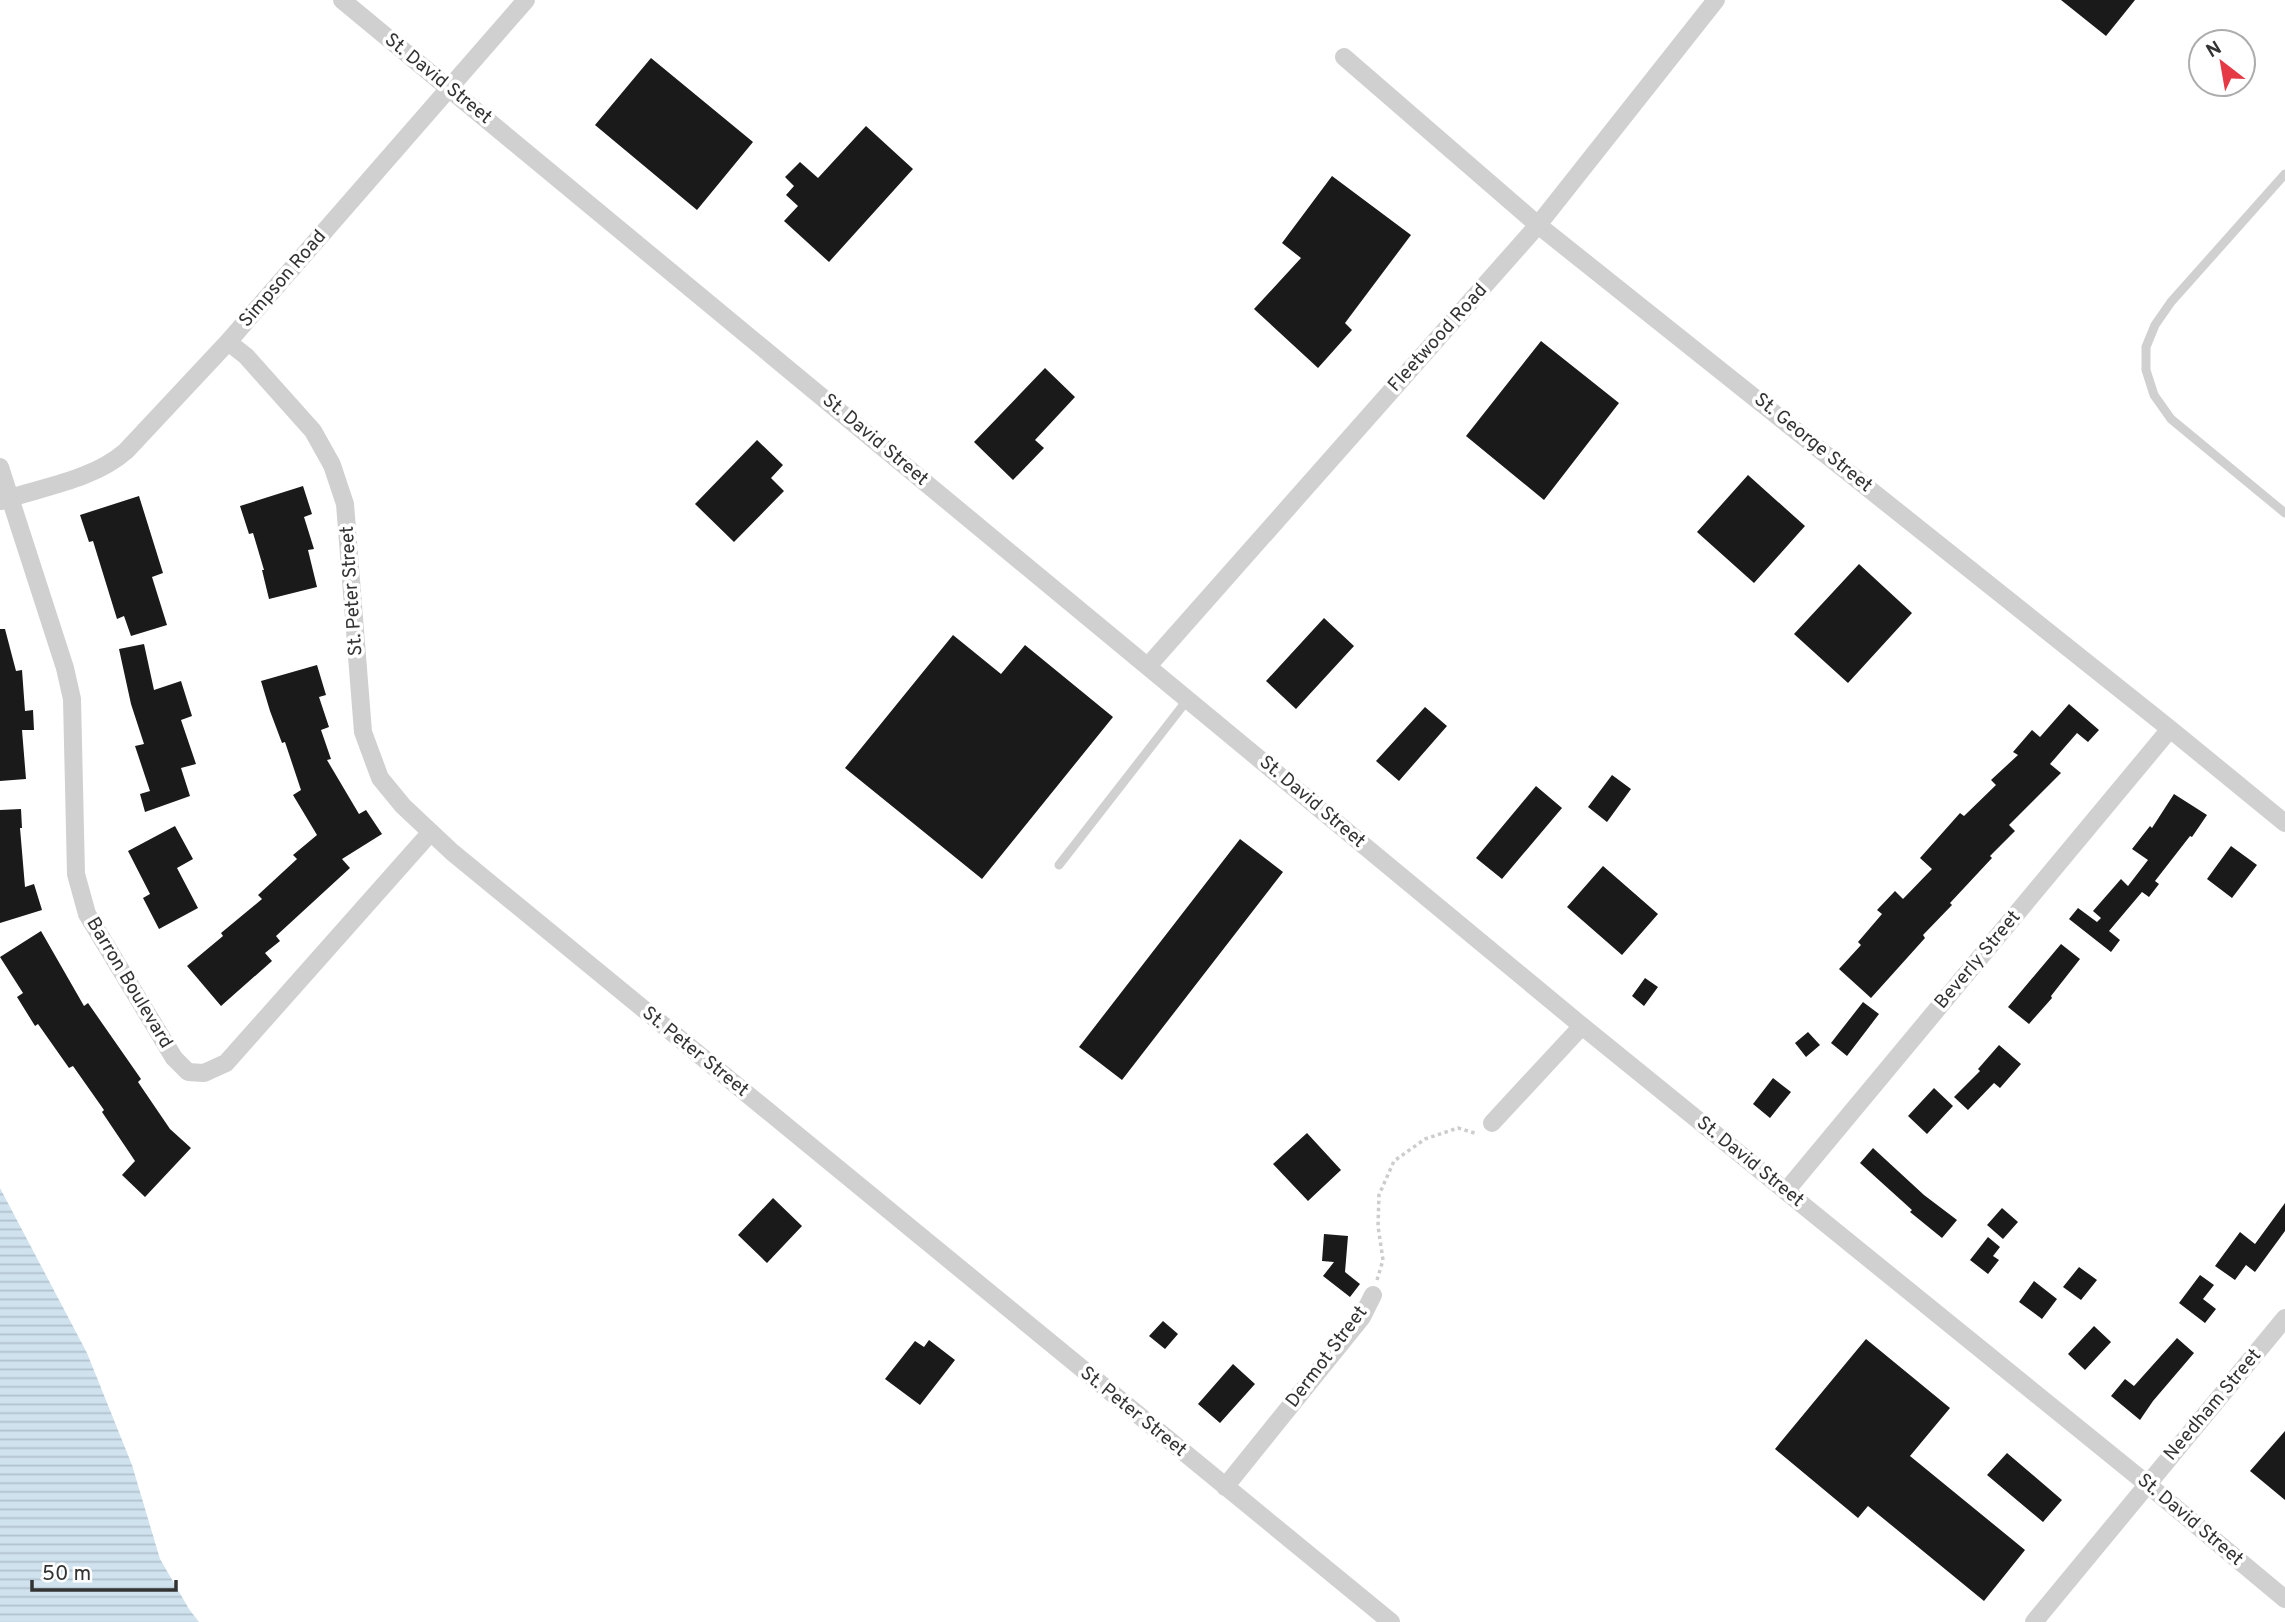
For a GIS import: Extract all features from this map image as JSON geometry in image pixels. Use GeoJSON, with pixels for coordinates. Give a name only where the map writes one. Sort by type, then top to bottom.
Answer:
{"type":"FeatureCollection","features":[{"type":"Feature","properties":{"kind":"street","name":"St. David Street"},"geometry":{"type":"LineString","coordinates":[[342,0],[1582,1026],[2147,1483],[2285,1599]]}},
{"type":"Feature","properties":{"kind":"street","name":"Simpson Road"},"geometry":{"type":"LineString","coordinates":[[5,499],[93,472],[115,460],[141,436],[228,342],[526,0]]}},
{"type":"Feature","properties":{"kind":"street","name":"Fleetwood Road"},"geometry":{"type":"LineString","coordinates":[[1148,666],[1538,225],[1716,0]]}},
{"type":"Feature","properties":{"kind":"street","name":"St. George Street"},"geometry":{"type":"LineString","coordinates":[[1344,57],[1538,225],[2170,729],[2285,824]]}},
{"type":"Feature","properties":{"kind":"street","name":"St. Peter Street"},"geometry":{"type":"LineString","coordinates":[[228,342],[246,356],[313,431],[332,465],[345,504],[363,732],[380,778],[403,806],[462,861],[1391,1622]]}},
{"type":"Feature","properties":{"kind":"street","name":"Barron Boulevard"},"geometry":{"type":"LineString","coordinates":[[0,467],[5,499],[65,668],[72,699],[76,874],[80,894],[87,914],[174,1058],[188,1072],[204,1073],[226,1063],[430,832]]}},
{"type":"Feature","properties":{"kind":"street","name":"Beverly Street"},"geometry":{"type":"LineString","coordinates":[[1786,1191],[2170,729]]}},
{"type":"Feature","properties":{"kind":"street"},"geometry":{"type":"LineString","coordinates":[[1492,1123],[1582,1026]]}},
{"type":"Feature","properties":{"kind":"street","name":"Dermot Street"},"geometry":{"type":"LineString","coordinates":[[1225,1487],[1362,1317],[1373,1295]]}},
{"type":"Feature","properties":{"kind":"street","name":"Needham Street"},"geometry":{"type":"LineString","coordinates":[[2034,1622],[2285,1318]]}},
{"type":"Feature","properties":{"kind":"lane"},"geometry":{"type":"LineString","coordinates":[[2285,174],[2171,302],[2155,325],[2146,347],[2146,370],[2154,395],[2171,419],[2285,513]]}},
{"type":"Feature","properties":{"kind":"lane"},"geometry":{"type":"LineString","coordinates":[[1059,865],[1188,699]]}},
{"type":"Feature","properties":{"kind":"path","name":"Dermot Street"},"geometry":{"type":"LineString","coordinates":[[1373,1295],[1383,1260],[1378,1226],[1379,1195],[1394,1161],[1425,1139],[1458,1128],[1477,1134],[1492,1123]]}},
{"type":"Feature","properties":{"kind":"water"},"geometry":{"type":"Polygon","coordinates":[[[0,1188],[87,1353],[132,1465],[160,1559],[199,1622],[0,1622],[0,1188]]]}},
{"type":"Feature","properties":{"kind":"building"},"geometry":{"type":"Polygon","coordinates":[[[2061,0],[2135,0],[2106,36],[2061,0]]]}},
{"type":"Feature","properties":{"kind":"building"},"geometry":{"type":"Polygon","coordinates":[[[651,58],[753,142],[697,210],[595,125],[651,58]]]}},
{"type":"Feature","properties":{"kind":"building"},"geometry":{"type":"Polygon","coordinates":[[[866,126],[913,169],[829,262],[784,221],[798,206],[786,195],[794,186],[785,177],[800,162],[818,178],[866,126]]]}},
{"type":"Feature","properties":{"kind":"building"},"geometry":{"type":"Polygon","coordinates":[[[1332,176],[1411,235],[1345,323],[1352,330],[1318,368],[1254,309],[1301,258],[1282,243],[1332,176]]]}},
{"type":"Feature","properties":{"kind":"building"},"geometry":{"type":"Polygon","coordinates":[[[1541,341],[1619,403],[1544,500],[1466,436],[1541,341]]]}},
{"type":"Feature","properties":{"kind":"building"},"geometry":{"type":"Polygon","coordinates":[[[1045,368],[1075,397],[1035,440],[1044,448],[1013,480],[974,442],[1045,368]]]}},
{"type":"Feature","properties":{"kind":"building"},"geometry":{"type":"Polygon","coordinates":[[[757,440],[783,465],[771,478],[784,491],[734,542],[695,504],[757,440]]]}},
{"type":"Feature","properties":{"kind":"building"},"geometry":{"type":"Polygon","coordinates":[[[1748,475],[1805,526],[1754,583],[1697,532],[1748,475]]]}},
{"type":"Feature","properties":{"kind":"building"},"geometry":{"type":"Polygon","coordinates":[[[303,486],[312,514],[304,517],[314,549],[308,550],[317,587],[269,599],[253,533],[249,534],[240,506],[303,486]]]}},
{"type":"Feature","properties":{"kind":"building"},"geometry":{"type":"Polygon","coordinates":[[[139,496],[163,573],[152,577],[167,625],[131,636],[124,616],[117,619],[93,541],[89,542],[80,515],[139,496]]]}},
{"type":"Feature","properties":{"kind":"building"},"geometry":{"type":"Polygon","coordinates":[[[1859,564],[1912,613],[1848,683],[1794,634],[1859,564]]]}},
{"type":"Feature","properties":{"kind":"building"},"geometry":{"type":"Polygon","coordinates":[[[1324,618],[1354,646],[1296,709],[1266,681],[1324,618]]]}},
{"type":"Feature","properties":{"kind":"building"},"geometry":{"type":"Polygon","coordinates":[[[0,629],[5,629],[16,671],[22,670],[25,711],[33,710],[34,730],[22,730],[26,779],[0,781],[0,629]]]}},
{"type":"Feature","properties":{"kind":"building"},"geometry":{"type":"Polygon","coordinates":[[[953,635],[1001,674],[1025,645],[1113,717],[982,879],[845,768],[953,635]]]}},
{"type":"Feature","properties":{"kind":"building"},"geometry":{"type":"Polygon","coordinates":[[[144,644],[154,690],[181,681],[192,716],[181,720],[196,764],[181,768],[190,796],[145,812],[140,794],[150,791],[135,746],[144,744],[131,704],[119,649],[144,644]]]}},
{"type":"Feature","properties":{"kind":"building"},"geometry":{"type":"Polygon","coordinates":[[[317,665],[326,695],[319,697],[329,727],[321,730],[331,759],[327,760],[359,814],[366,810],[382,834],[342,859],[350,868],[276,936],[280,941],[265,953],[272,961],[221,1006],[187,966],[262,899],[258,895],[297,859],[293,855],[317,835],[293,795],[301,790],[261,681],[317,665]]]}},
{"type":"Feature","properties":{"kind":"building"},"geometry":{"type":"Polygon","coordinates":[[[2069,704],[2099,730],[2088,742],[2077,733],[2050,764],[2061,773],[2009,825],[2015,831],[1990,856],[1992,858],[1923,935],[1925,938],[1871,998],[1839,969],[1861,945],[1858,942],[1882,914],[1877,910],[1895,891],[1903,899],[1932,869],[1920,858],[1960,813],[1964,816],[1996,785],[1991,780],[2018,755],[2013,752],[2032,730],[2040,737],[2069,704]]]}},
{"type":"Feature","properties":{"kind":"building"},"geometry":{"type":"Polygon","coordinates":[[[1425,707],[1447,726],[1399,781],[1376,761],[1425,707]]]}},
{"type":"Feature","properties":{"kind":"building"},"geometry":{"type":"Polygon","coordinates":[[[1612,775],[1631,789],[1607,822],[1588,807],[1612,775]]]}},
{"type":"Feature","properties":{"kind":"building"},"geometry":{"type":"Polygon","coordinates":[[[1536,786],[1562,808],[1502,879],[1476,858],[1536,786]]]}},
{"type":"Feature","properties":{"kind":"building"},"geometry":{"type":"Polygon","coordinates":[[[2174,794],[2207,815],[2155,881],[2159,884],[2149,897],[2142,892],[2109,931],[2120,940],[2111,952],[2069,919],[2078,908],[2097,922],[2101,918],[2093,911],[2121,879],[2128,886],[2148,860],[2132,849],[2150,826],[2152,828],[2174,794]]]}},
{"type":"Feature","properties":{"kind":"building"},"geometry":{"type":"Polygon","coordinates":[[[21,809],[25,887],[34,884],[42,910],[0,923],[0,810],[21,809]]]}},
{"type":"Feature","properties":{"kind":"building"},"geometry":{"type":"Polygon","coordinates":[[[175,826],[193,859],[177,868],[198,908],[159,929],[143,898],[150,894],[128,851],[175,826]]]}},
{"type":"Feature","properties":{"kind":"building"},"geometry":{"type":"Polygon","coordinates":[[[1240,839],[1283,872],[1122,1080],[1079,1047],[1240,839]]]}},
{"type":"Feature","properties":{"kind":"building"},"geometry":{"type":"Polygon","coordinates":[[[2231,846],[2257,865],[2232,898],[2207,879],[2231,846]]]}},
{"type":"Feature","properties":{"kind":"building"},"geometry":{"type":"Polygon","coordinates":[[[1603,866],[1658,914],[1622,955],[1567,907],[1603,866]]]}},
{"type":"Feature","properties":{"kind":"building"},"geometry":{"type":"Polygon","coordinates":[[[41,931],[84,1006],[88,1003],[141,1079],[138,1082],[170,1129],[191,1148],[145,1197],[122,1175],[135,1161],[73,1066],[69,1068],[38,1024],[35,1026],[17,997],[23,993],[0,957],[41,931]]]}},
{"type":"Feature","properties":{"kind":"building"},"geometry":{"type":"Polygon","coordinates":[[[2061,944],[2080,959],[2029,1024],[2008,1007],[2061,944]]]}},
{"type":"Feature","properties":{"kind":"building"},"geometry":{"type":"Polygon","coordinates":[[[1645,978],[1658,987],[1644,1006],[1632,996],[1645,978]]]}},
{"type":"Feature","properties":{"kind":"building"},"geometry":{"type":"Polygon","coordinates":[[[1863,1002],[1879,1014],[1847,1056],[1831,1043],[1863,1002]]]}},
{"type":"Feature","properties":{"kind":"building"},"geometry":{"type":"Polygon","coordinates":[[[1808,1032],[1820,1045],[1806,1057],[1795,1043],[1808,1032]]]}},
{"type":"Feature","properties":{"kind":"building"},"geometry":{"type":"Polygon","coordinates":[[[1999,1045],[2021,1064],[2000,1088],[1994,1083],[1968,1110],[1954,1097],[1980,1071],[1978,1069],[1999,1045]]]}},
{"type":"Feature","properties":{"kind":"building"},"geometry":{"type":"Polygon","coordinates":[[[1773,1078],[1791,1092],[1770,1118],[1753,1104],[1773,1078]]]}},
{"type":"Feature","properties":{"kind":"building"},"geometry":{"type":"Polygon","coordinates":[[[1934,1088],[1953,1106],[1927,1134],[1908,1116],[1934,1088]]]}},
{"type":"Feature","properties":{"kind":"building"},"geometry":{"type":"Polygon","coordinates":[[[1307,1133],[1341,1170],[1308,1201],[1273,1164],[1307,1133]]]}},
{"type":"Feature","properties":{"kind":"building"},"geometry":{"type":"Polygon","coordinates":[[[1873,1148],[1924,1195],[1957,1220],[1942,1238],[1910,1212],[1912,1210],[1860,1163],[1873,1148]]]}},
{"type":"Feature","properties":{"kind":"building"},"geometry":{"type":"Polygon","coordinates":[[[773,1198],[802,1226],[767,1263],[738,1235],[773,1198]]]}},
{"type":"Feature","properties":{"kind":"building"},"geometry":{"type":"Polygon","coordinates":[[[2285,1203],[2285,1231],[2255,1272],[2246,1265],[2235,1280],[2215,1266],[2240,1232],[2255,1244],[2285,1203]]]}},
{"type":"Feature","properties":{"kind":"building"},"geometry":{"type":"Polygon","coordinates":[[[2002,1208],[2018,1222],[2003,1239],[1987,1225],[2002,1208]]]}},
{"type":"Feature","properties":{"kind":"building"},"geometry":{"type":"Polygon","coordinates":[[[1324,1234],[1348,1236],[1345,1272],[1360,1284],[1350,1297],[1323,1276],[1334,1262],[1322,1261],[1324,1234]]]}},
{"type":"Feature","properties":{"kind":"building"},"geometry":{"type":"Polygon","coordinates":[[[1988,1237],[2000,1247],[1993,1256],[1999,1260],[1988,1274],[1970,1260],[1988,1237]]]}},
{"type":"Feature","properties":{"kind":"building"},"geometry":{"type":"Polygon","coordinates":[[[2079,1267],[2097,1280],[2081,1300],[2063,1287],[2079,1267]]]}},
{"type":"Feature","properties":{"kind":"building"},"geometry":{"type":"Polygon","coordinates":[[[2200,1275],[2214,1285],[2203,1299],[2216,1309],[2205,1323],[2179,1303],[2200,1275]]]}},
{"type":"Feature","properties":{"kind":"building"},"geometry":{"type":"Polygon","coordinates":[[[2034,1281],[2057,1299],[2042,1319],[2019,1302],[2034,1281]]]}},
{"type":"Feature","properties":{"kind":"building"},"geometry":{"type":"Polygon","coordinates":[[[1163,1321],[1178,1334],[1165,1349],[1149,1336],[1163,1321]]]}},
{"type":"Feature","properties":{"kind":"building"},"geometry":{"type":"Polygon","coordinates":[[[2094,1326],[2111,1342],[2085,1370],[2068,1354],[2094,1326]]]}},
{"type":"Feature","properties":{"kind":"building"},"geometry":{"type":"Polygon","coordinates":[[[2177,1338],[2194,1353],[2140,1420],[2111,1396],[2125,1379],[2134,1386],[2177,1338]]]}},
{"type":"Feature","properties":{"kind":"building"},"geometry":{"type":"Polygon","coordinates":[[[1866,1339],[1950,1408],[1910,1456],[2025,1550],[1984,1601],[1868,1506],[1858,1518],[1775,1449],[1866,1339]]]}},
{"type":"Feature","properties":{"kind":"building"},"geometry":{"type":"Polygon","coordinates":[[[929,1340],[955,1360],[920,1405],[885,1379],[915,1341],[924,1347],[929,1340]]]}},
{"type":"Feature","properties":{"kind":"building"},"geometry":{"type":"Polygon","coordinates":[[[1233,1364],[1255,1384],[1220,1423],[1198,1404],[1233,1364]]]}},
{"type":"Feature","properties":{"kind":"building"},"geometry":{"type":"Polygon","coordinates":[[[2285,1431],[2285,1500],[2250,1471],[2285,1431]]]}},
{"type":"Feature","properties":{"kind":"building"},"geometry":{"type":"Polygon","coordinates":[[[2007,1453],[2062,1500],[2043,1522],[1987,1475],[2007,1453]]]}}]}
